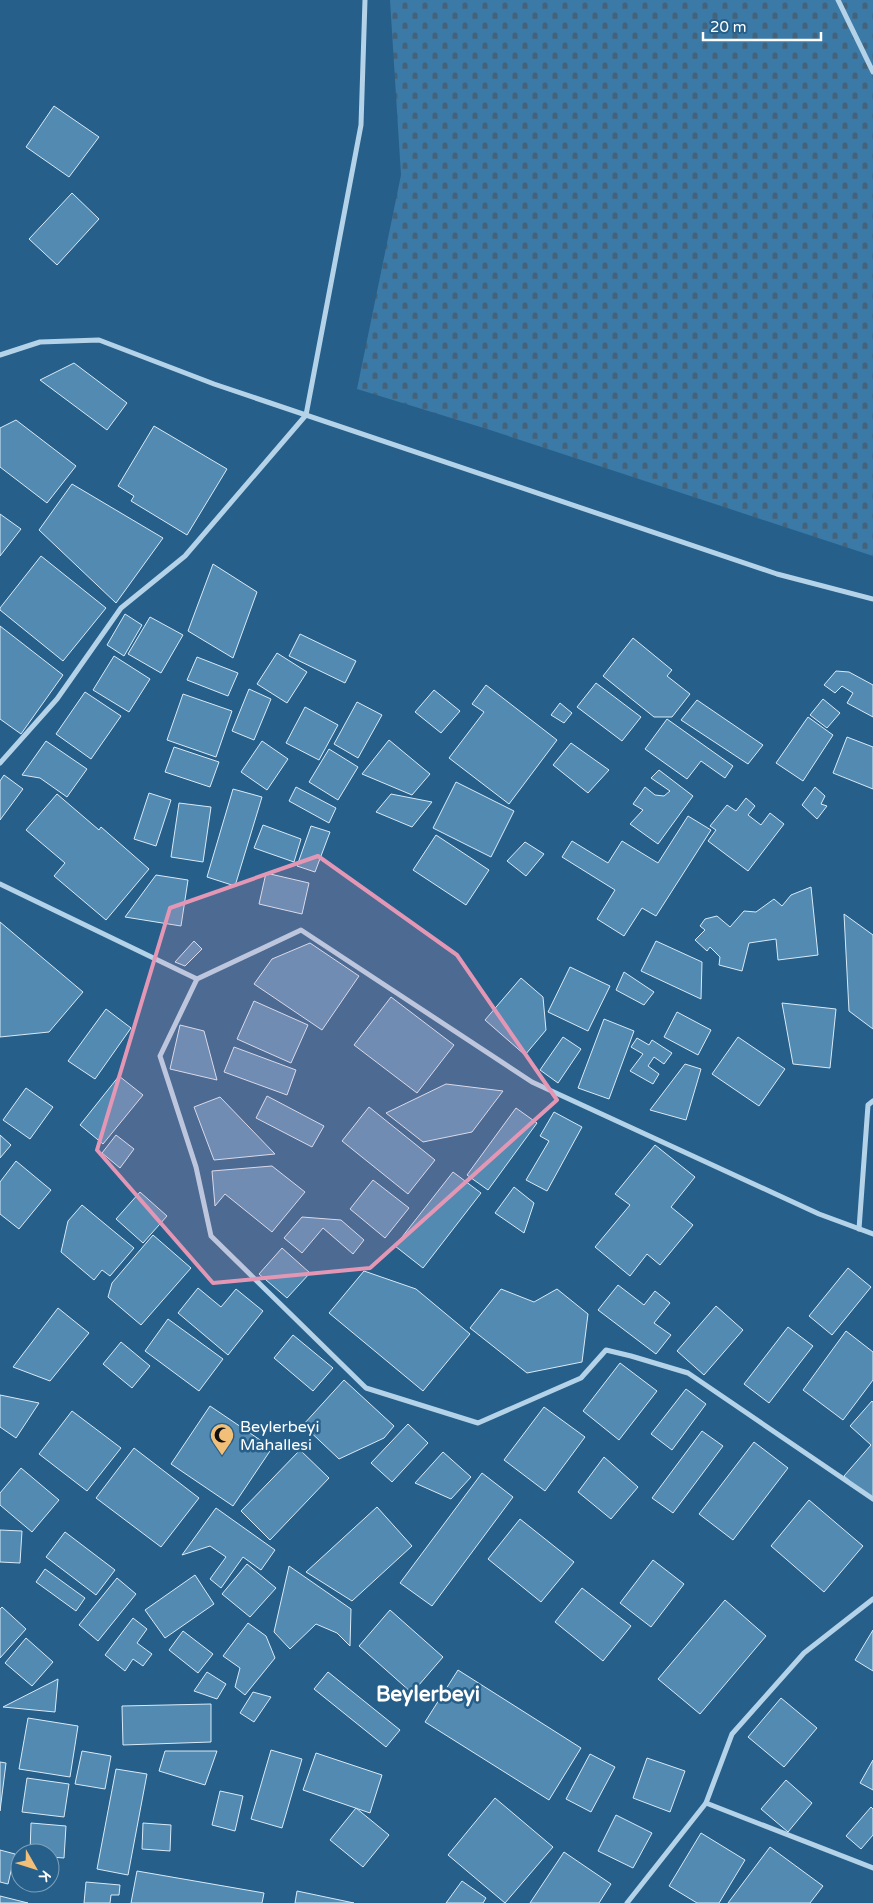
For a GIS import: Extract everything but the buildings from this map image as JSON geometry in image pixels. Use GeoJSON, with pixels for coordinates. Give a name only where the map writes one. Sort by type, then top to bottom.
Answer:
{"type":"FeatureCollection","features":[{"type":"Feature","properties":{"kind":"street"},"geometry":{"type":"LineString","coordinates":[[0,764],[57,699],[122,608],[185,556],[306,415],[361,125],[365,0]]}},
{"type":"Feature","properties":{"kind":"street"},"geometry":{"type":"LineString","coordinates":[[838,0],[873,72]]}},
{"type":"Feature","properties":{"kind":"street"},"geometry":{"type":"LineString","coordinates":[[0,356],[40,342],[99,340],[214,384],[777,574],[873,598]]}},
{"type":"Feature","properties":{"kind":"street"},"geometry":{"type":"LineString","coordinates":[[0,884],[197,979]]}},
{"type":"Feature","properties":{"kind":"street"},"geometry":{"type":"LineString","coordinates":[[873,1234],[819,1214],[532,1082],[300,930],[197,979],[160,1056],[196,1167],[211,1236],[366,1388],[478,1422],[581,1378],[606,1350],[688,1373],[873,1499]]}},
{"type":"Feature","properties":{"kind":"street"},"geometry":{"type":"LineString","coordinates":[[858,1229],[868,1106],[873,1101]]}},
{"type":"Feature","properties":{"kind":"street"},"geometry":{"type":"LineString","coordinates":[[627,1903],[706,1803],[732,1734],[804,1653],[873,1599]]}},
{"type":"Feature","properties":{"kind":"street"},"geometry":{"type":"LineString","coordinates":[[706,1803],[873,1868]]}},
{"type":"Feature","properties":{"kind":"highlighted area"},"geometry":{"type":"Polygon","coordinates":[[[318,856],[457,955],[557,1100],[370,1268],[213,1283],[97,1150],[170,908],[318,856]]]}},
{"type":"Feature","properties":{"kind":"green space"},"geometry":{"type":"Polygon","coordinates":[[[390,0],[873,0],[873,556],[487,429],[357,389],[401,175],[390,0]]]}},
{"type":"Feature","properties":{"kind":"place","name":"Beylerbeyi Mahallesi"},"geometry":{"type":"Point","coordinates":[222,1456]}},
{"type":"Feature","properties":{"kind":"district","name":"Beylerbeyi"},"geometry":{"type":"Point","coordinates":[428,1694]}}]}
